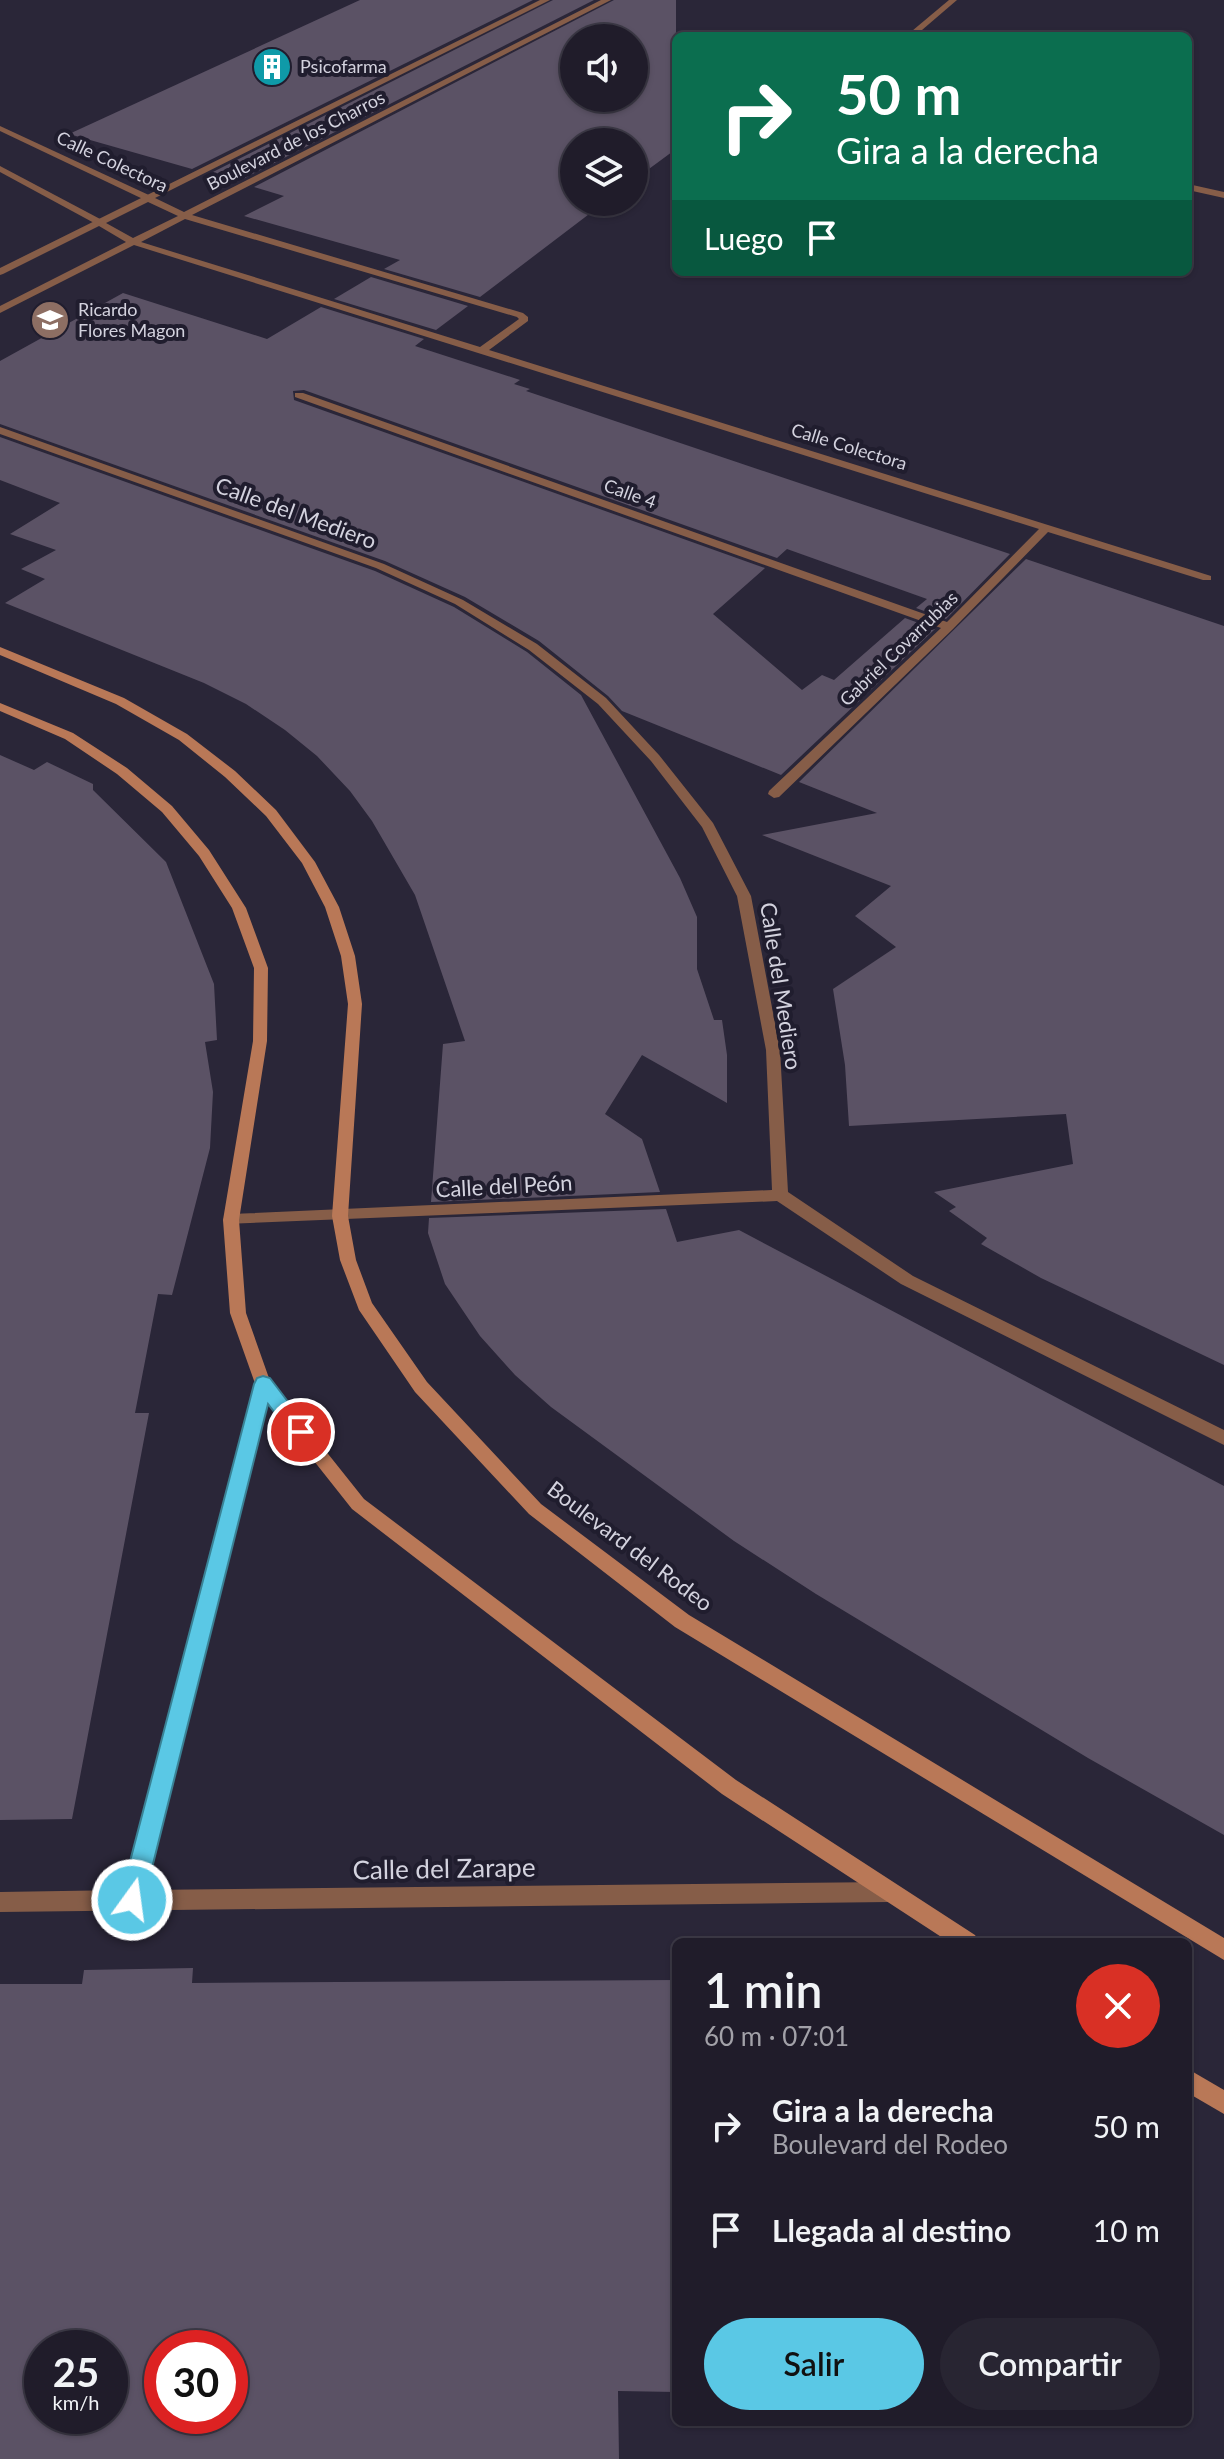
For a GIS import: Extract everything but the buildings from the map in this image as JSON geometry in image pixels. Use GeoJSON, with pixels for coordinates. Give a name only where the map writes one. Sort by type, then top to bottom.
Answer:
{"type":"FeatureCollection","features":[{"type":"Feature","properties":{"kind":"street","name":"Boulevard de los Charros"},"geometry":{"type":"LineString","coordinates":[[0,272],[546,0]]}},
{"type":"Feature","properties":{"kind":"street","name":"Boulevard de los Charros"},"geometry":{"type":"LineString","coordinates":[[0,310],[607,0]]}},
{"type":"Feature","properties":{"kind":"street"},"geometry":{"type":"LineString","coordinates":[[915,32],[953,0]]}},
{"type":"Feature","properties":{"kind":"street","name":"Calle Colectora"},"geometry":{"type":"LineString","coordinates":[[0,128],[185,216],[525,319],[481,351]]}},
{"type":"Feature","properties":{"kind":"street","name":"Calle Colectora"},"geometry":{"type":"LineString","coordinates":[[0,169],[133,242],[1207,578]]}},
{"type":"Feature","properties":{"kind":"street"},"geometry":{"type":"LineString","coordinates":[[1192,188],[1224,195]]}},
{"type":"Feature","properties":{"kind":"street","name":"Calle 4"},"geometry":{"type":"LineString","coordinates":[[299,395],[949,627]]}},
{"type":"Feature","properties":{"kind":"street","name":"Calle del Mediero"},"geometry":{"type":"LineString","coordinates":[[0,430],[380,566],[459,602],[533,647],[602,701],[655,758],[708,826],[744,896],[773,1050],[780,1195]]}},
{"type":"Feature","properties":{"kind":"street","name":"Gabriel Covarrubias"},"geometry":{"type":"LineString","coordinates":[[774,794],[949,627],[1046,528]]}},
{"type":"Feature","properties":{"kind":"street","name":"Boulevard del Rodeo"},"geometry":{"type":"LineString","coordinates":[[0,651],[120,701],[183,737],[230,774],[271,813],[308,862],[332,907],[348,956],[355,1004],[340,1216],[348,1260],[365,1305],[421,1387],[535,1509],[682,1621],[1224,1950]]}},
{"type":"Feature","properties":{"kind":"street"},"geometry":{"type":"LineString","coordinates":[[0,707],[69,736],[145,790],[167,809],[204,853],[239,908],[261,968],[260,1041],[231,1220],[238,1313],[263,1384],[358,1504],[729,1787],[962,1938]]}},
{"type":"Feature","properties":{"kind":"street"},"geometry":{"type":"LineString","coordinates":[[780,1195],[907,1280],[1224,1438]]}},
{"type":"Feature","properties":{"kind":"street","name":"Calle del Peón"},"geometry":{"type":"LineString","coordinates":[[231,1220],[780,1195]]}},
{"type":"Feature","properties":{"kind":"street"},"geometry":{"type":"LineString","coordinates":[[132,1900],[263,1384]]}},
{"type":"Feature","properties":{"kind":"street","name":"Calle del Zarape"},"geometry":{"type":"LineString","coordinates":[[0,1902],[889,1892]]}},
{"type":"Feature","properties":{"kind":"street"},"geometry":{"type":"LineString","coordinates":[[1192,2083],[1224,2103]]}},
{"type":"Feature","properties":{"kind":"place","name":"Psicofarma"},"geometry":{"type":"Point","coordinates":[272,67]}},
{"type":"Feature","properties":{"kind":"place","name":"Ricardo Flores Magon"},"geometry":{"type":"Point","coordinates":[50,320]}},
{"type":"Feature","properties":{"kind":"route"},"geometry":{"type":"LineString","coordinates":[[132,1900],[263,1384],[301,1432]]}}]}
